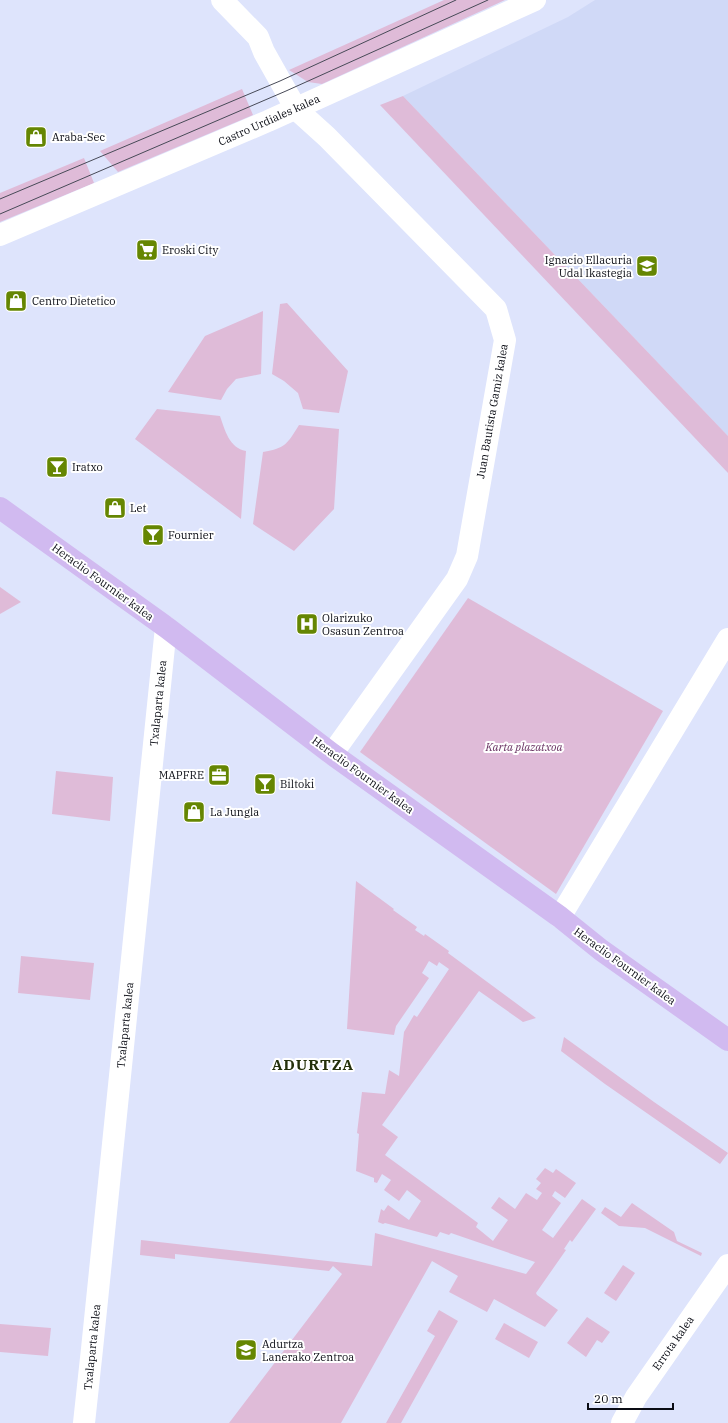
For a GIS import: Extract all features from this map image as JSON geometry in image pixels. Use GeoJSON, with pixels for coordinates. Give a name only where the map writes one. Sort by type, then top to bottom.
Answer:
{"type":"FeatureCollection","features":[{"type":"Feature","properties":{"kind":"main road","name":"Heraclio Fournier kalea"},"geometry":{"type":"LineString","coordinates":[[3,513],[166,627],[332,754],[560,917],[601,950],[728,1040]]}},
{"type":"Feature","properties":{"kind":"street","name":"Juan Bautista Gamiz kalea"},"geometry":{"type":"LineString","coordinates":[[222,0],[258,38],[264,52],[296,109],[332,142],[496,309],[504,340],[467,556],[457,579],[332,754]]}},
{"type":"Feature","properties":{"kind":"street","name":"Castro Urdiales kalea"},"geometry":{"type":"LineString","coordinates":[[0,235],[296,109],[535,0]]}},
{"type":"Feature","properties":{"kind":"street","name":"Txalaparta kalea"},"geometry":{"type":"LineString","coordinates":[[84,1423],[166,627]]}},
{"type":"Feature","properties":{"kind":"street"},"geometry":{"type":"LineString","coordinates":[[560,917],[728,638]]}},
{"type":"Feature","properties":{"kind":"street","name":"Errota kalea"},"geometry":{"type":"LineString","coordinates":[[622,1423],[636,1397],[728,1265]]}},
{"type":"Feature","properties":{"kind":"shaded area","name":"Ignacio Ellacuria Udal Ikastegia"},"geometry":{"type":"Polygon","coordinates":[[[595,0],[728,0],[728,436],[403,96],[568,17],[595,0]]]}},
{"type":"Feature","properties":{"kind":"green space"},"geometry":{"type":"Polygon","coordinates":[[[444,0],[505,0],[322,84],[308,82],[289,70],[444,0]]]}},
{"type":"Feature","properties":{"kind":"green space"},"geometry":{"type":"Polygon","coordinates":[[[242,89],[253,115],[118,172],[100,151],[242,89]]]}},
{"type":"Feature","properties":{"kind":"green space"},"geometry":{"type":"Polygon","coordinates":[[[403,96],[728,436],[728,473],[380,105],[403,96]]]}},
{"type":"Feature","properties":{"kind":"green space"},"geometry":{"type":"Polygon","coordinates":[[[84,158],[94,183],[0,222],[0,193],[84,158]]]}},
{"type":"Feature","properties":{"kind":"green space"},"geometry":{"type":"Polygon","coordinates":[[[287,303],[348,371],[339,413],[303,409],[298,393],[284,381],[272,374],[280,304],[287,303]]]}},
{"type":"Feature","properties":{"kind":"green space"},"geometry":{"type":"Polygon","coordinates":[[[263,311],[261,374],[236,379],[227,389],[221,400],[168,392],[205,336],[263,311]]]}},
{"type":"Feature","properties":{"kind":"green space"},"geometry":{"type":"Polygon","coordinates":[[[157,409],[220,416],[228,438],[235,446],[246,451],[241,519],[135,439],[157,409]]]}},
{"type":"Feature","properties":{"kind":"green space"},"geometry":{"type":"Polygon","coordinates":[[[299,425],[339,429],[334,509],[294,551],[253,524],[263,452],[277,449],[285,444],[292,437],[299,425]]]}},
{"type":"Feature","properties":{"kind":"green space"},"geometry":{"type":"Polygon","coordinates":[[[0,587],[21,602],[0,614],[0,587]]]}},
{"type":"Feature","properties":{"kind":"green space","name":"Karta plazatxoa"},"geometry":{"type":"Polygon","coordinates":[[[468,598],[663,711],[556,894],[360,752],[468,598]]]}},
{"type":"Feature","properties":{"kind":"green space"},"geometry":{"type":"Polygon","coordinates":[[[56,771],[113,777],[110,821],[52,814],[56,771]]]}},
{"type":"Feature","properties":{"kind":"green space"},"geometry":{"type":"Polygon","coordinates":[[[356,881],[417,927],[415,930],[424,936],[425,934],[449,951],[448,953],[536,1018],[523,1022],[479,991],[382,1125],[398,1137],[385,1155],[478,1223],[476,1227],[493,1241],[508,1220],[491,1208],[499,1197],[515,1209],[526,1193],[537,1200],[542,1193],[536,1189],[541,1183],[536,1179],[545,1168],[553,1173],[556,1169],[576,1183],[565,1198],[555,1191],[552,1196],[561,1203],[542,1230],[553,1238],[582,1199],[596,1209],[572,1242],[570,1240],[564,1249],[566,1250],[536,1293],[558,1310],[545,1327],[494,1299],[487,1312],[449,1292],[458,1276],[432,1261],[341,1423],[229,1423],[342,1274],[333,1266],[329,1271],[175,1254],[175,1259],[140,1255],[141,1240],[372,1266],[375,1233],[526,1274],[535,1262],[451,1233],[449,1235],[440,1232],[437,1237],[378,1222],[381,1209],[384,1211],[388,1205],[409,1220],[421,1201],[407,1190],[399,1201],[384,1190],[391,1180],[382,1174],[377,1183],[374,1182],[374,1178],[356,1171],[359,1134],[357,1133],[362,1092],[385,1094],[389,1070],[399,1076],[404,1032],[414,1015],[417,1017],[449,969],[439,962],[437,966],[429,961],[422,973],[429,978],[396,1026],[394,1035],[347,1029],[356,881]]]}},
{"type":"Feature","properties":{"kind":"green space"},"geometry":{"type":"Polygon","coordinates":[[[21,956],[94,963],[90,1000],[18,993],[21,956]]]}},
{"type":"Feature","properties":{"kind":"green space"},"geometry":{"type":"Polygon","coordinates":[[[564,1037],[728,1153],[720,1164],[605,1084],[561,1051],[564,1037]]]}},
{"type":"Feature","properties":{"kind":"green space"},"geometry":{"type":"Polygon","coordinates":[[[632,1203],[674,1232],[677,1241],[702,1253],[701,1256],[645,1228],[619,1226],[601,1213],[605,1207],[621,1217],[632,1203]]]}},
{"type":"Feature","properties":{"kind":"green space"},"geometry":{"type":"Polygon","coordinates":[[[623,1265],[635,1273],[616,1301],[604,1293],[623,1265]]]}},
{"type":"Feature","properties":{"kind":"green space"},"geometry":{"type":"Polygon","coordinates":[[[439,1310],[458,1321],[401,1423],[386,1423],[435,1336],[427,1331],[439,1310]]]}},
{"type":"Feature","properties":{"kind":"green space"},"geometry":{"type":"Polygon","coordinates":[[[587,1317],[610,1332],[602,1343],[597,1340],[586,1357],[567,1343],[587,1317]]]}},
{"type":"Feature","properties":{"kind":"green space"},"geometry":{"type":"Polygon","coordinates":[[[504,1323],[538,1342],[529,1358],[495,1339],[504,1323]]]}},
{"type":"Feature","properties":{"kind":"green space"},"geometry":{"type":"Polygon","coordinates":[[[0,1324],[51,1328],[48,1356],[0,1352],[0,1324]]]}},
{"type":"Feature","properties":{"kind":"tram line"},"geometry":{"type":"LineString","coordinates":[[0,199],[280,81],[456,0]]}},
{"type":"Feature","properties":{"kind":"tram line"},"geometry":{"type":"LineString","coordinates":[[0,214],[286,91],[488,0]]}},
{"type":"Feature","properties":{"kind":"place","name":"Araba-Sec"},"geometry":{"type":"Point","coordinates":[36,137]}},
{"type":"Feature","properties":{"kind":"place","name":"Eroski City"},"geometry":{"type":"Point","coordinates":[147,250]}},
{"type":"Feature","properties":{"kind":"place","name":"Ignacio Ellacuria Udal Ikastegia"},"geometry":{"type":"Point","coordinates":[647,266]}},
{"type":"Feature","properties":{"kind":"place","name":"Centro Dietetico"},"geometry":{"type":"Point","coordinates":[16,301]}},
{"type":"Feature","properties":{"kind":"place","name":"Iratxo"},"geometry":{"type":"Point","coordinates":[57,467]}},
{"type":"Feature","properties":{"kind":"place","name":"Let"},"geometry":{"type":"Point","coordinates":[115,508]}},
{"type":"Feature","properties":{"kind":"place","name":"Fournier"},"geometry":{"type":"Point","coordinates":[153,535]}},
{"type":"Feature","properties":{"kind":"place","name":"Olarizuko Osasun Zentroa"},"geometry":{"type":"Point","coordinates":[307,624]}},
{"type":"Feature","properties":{"kind":"place","name":"MAPFRE"},"geometry":{"type":"Point","coordinates":[219,775]}},
{"type":"Feature","properties":{"kind":"place","name":"Biltoki"},"geometry":{"type":"Point","coordinates":[265,784]}},
{"type":"Feature","properties":{"kind":"place","name":"La Jungla"},"geometry":{"type":"Point","coordinates":[194,812]}},
{"type":"Feature","properties":{"kind":"place","name":"Adurtza Lanerako Zentroa"},"geometry":{"type":"Point","coordinates":[246,1350]}},
{"type":"Feature","properties":{"kind":"district","name":"ADURTZA"},"geometry":{"type":"Point","coordinates":[313,1065]}}]}
